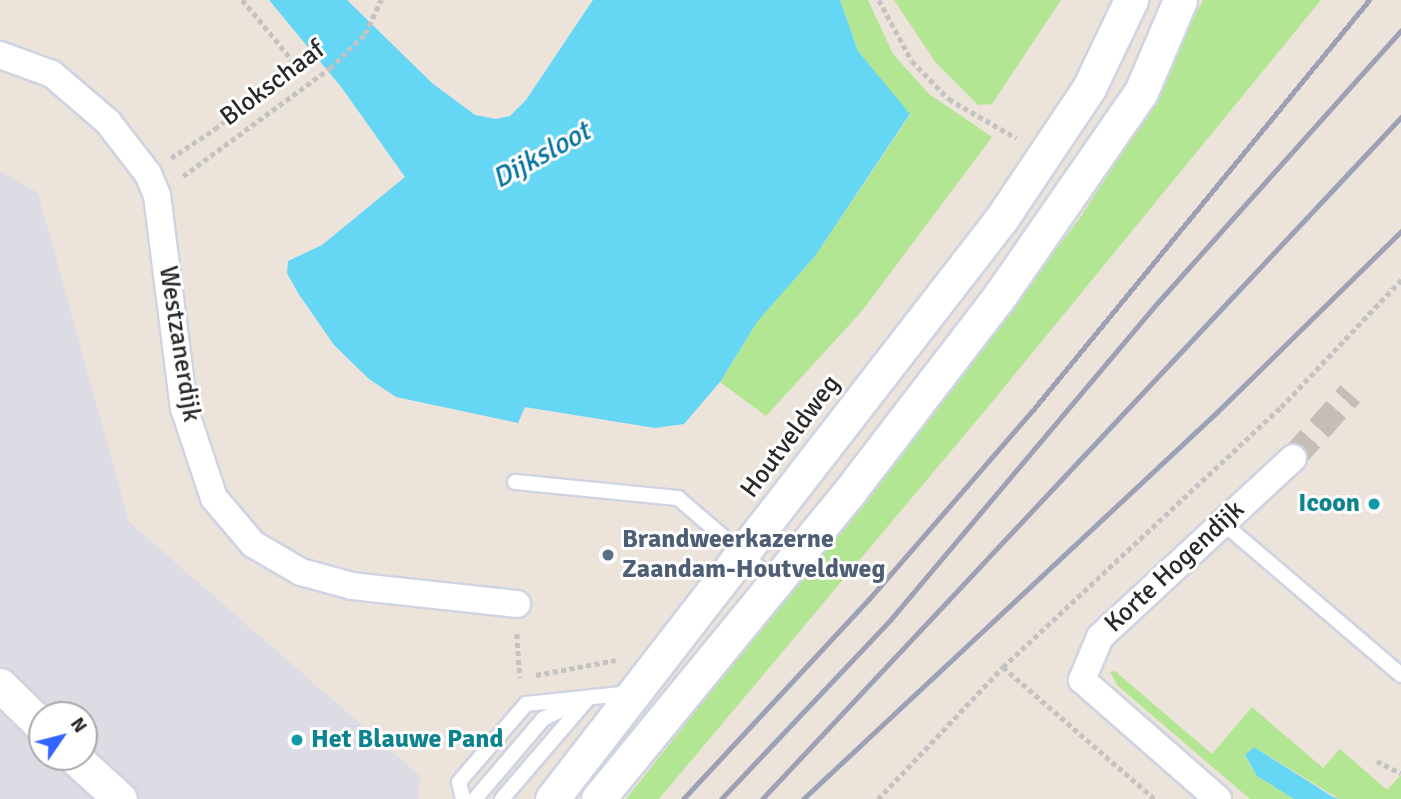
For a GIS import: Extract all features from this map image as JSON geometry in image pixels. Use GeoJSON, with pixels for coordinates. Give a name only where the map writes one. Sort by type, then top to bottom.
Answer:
{"type":"FeatureCollection","features":[{"type":"Feature","properties":{"kind":"street","name":"Houtveldweg"},"geometry":{"type":"LineString","coordinates":[[552,799],[1002,218],[1089,88],[1131,0]]}},
{"type":"Feature","properties":{"kind":"street"},"geometry":{"type":"LineString","coordinates":[[598,799],[776,582],[1001,294],[1075,192],[1141,92],[1180,0]]}},
{"type":"Feature","properties":{"kind":"street","name":"Westzanerdijk"},"geometry":{"type":"LineString","coordinates":[[0,55],[52,74],[108,122],[148,174],[157,195],[184,408],[214,498],[253,544],[301,572],[352,586],[517,604]]}},
{"type":"Feature","properties":{"kind":"street","name":"Korte Hogendijk"},"geometry":{"type":"LineString","coordinates":[[1218,799],[1082,680],[1100,637],[1293,458]]}},
{"type":"Feature","properties":{"kind":"street"},"geometry":{"type":"LineString","coordinates":[[0,685],[28,712]]}},
{"type":"Feature","properties":{"kind":"street"},"geometry":{"type":"LineString","coordinates":[[89,771],[120,799]]}},
{"type":"Feature","properties":{"kind":"lane"},"geometry":{"type":"LineString","coordinates":[[515,482],[678,498],[776,582]]}},
{"type":"Feature","properties":{"kind":"lane"},"geometry":{"type":"LineString","coordinates":[[1223,523],[1401,675]]}},
{"type":"Feature","properties":{"kind":"lane"},"geometry":{"type":"LineString","coordinates":[[463,799],[459,782],[526,704],[593,694],[636,693]]}},
{"type":"Feature","properties":{"kind":"lane"},"geometry":{"type":"LineString","coordinates":[[475,799],[543,719],[593,694]]}},
{"type":"Feature","properties":{"kind":"lane"},"geometry":{"type":"LineString","coordinates":[[502,799],[593,694]]}},
{"type":"Feature","properties":{"kind":"path"},"geometry":{"type":"LineString","coordinates":[[148,174],[215,129],[294,63],[242,0]]}},
{"type":"Feature","properties":{"kind":"path","name":"Blokschaaf"},"geometry":{"type":"LineString","coordinates":[[173,186],[331,68],[365,34],[381,0]]}},
{"type":"Feature","properties":{"kind":"path"},"geometry":{"type":"LineString","coordinates":[[879,0],[912,61],[949,99],[1017,138]]}},
{"type":"Feature","properties":{"kind":"path"},"geometry":{"type":"LineString","coordinates":[[1010,148],[1024,127]]}},
{"type":"Feature","properties":{"kind":"path"},"geometry":{"type":"LineString","coordinates":[[878,799],[1003,667],[1281,407],[1401,280]]}},
{"type":"Feature","properties":{"kind":"path"},"geometry":{"type":"LineString","coordinates":[[517,638],[520,678]]}},
{"type":"Feature","properties":{"kind":"path"},"geometry":{"type":"LineString","coordinates":[[511,688],[520,678],[620,659]]}},
{"type":"Feature","properties":{"kind":"path"},"geometry":{"type":"LineString","coordinates":[[1003,667],[1154,799]]}},
{"type":"Feature","properties":{"kind":"path"},"geometry":{"type":"LineString","coordinates":[[1377,761],[1401,773]]}},
{"type":"Feature","properties":{"kind":"shaded area"},"geometry":{"type":"Polygon","coordinates":[[[0,171],[38,193],[129,522],[420,776],[418,799],[0,799],[0,171]]]}},
{"type":"Feature","properties":{"kind":"green space"},"geometry":{"type":"Polygon","coordinates":[[[840,0],[868,0],[893,54],[929,94],[992,137],[862,311],[766,416],[720,382],[757,322],[815,256],[910,115],[858,51],[840,0]]]}},
{"type":"Feature","properties":{"kind":"green space"},"geometry":{"type":"Polygon","coordinates":[[[894,0],[1061,0],[992,104],[978,105],[936,63],[894,0]]]}},
{"type":"Feature","properties":{"kind":"green space"},"geometry":{"type":"Polygon","coordinates":[[[1203,0],[1321,0],[988,407],[659,799],[626,799],[932,414],[1079,219],[1126,147],[1203,0]]]}},
{"type":"Feature","properties":{"kind":"green space"},"geometry":{"type":"Polygon","coordinates":[[[1115,671],[1212,754],[1252,707],[1323,768],[1340,749],[1387,790],[1401,775],[1401,799],[1339,799],[1254,747],[1245,756],[1257,776],[1294,799],[1250,799],[1118,686],[1110,672],[1115,671]]]}},
{"type":"Feature","properties":{"kind":"water","name":"Dijksloot"},"geometry":{"type":"Polygon","coordinates":[[[269,0],[347,0],[432,83],[475,115],[496,119],[510,116],[526,100],[593,0],[840,0],[858,51],[910,114],[815,256],[757,322],[720,382],[684,424],[655,428],[525,407],[518,423],[396,397],[369,379],[334,345],[298,293],[287,273],[288,261],[322,245],[405,177],[342,88],[269,0]]]}},
{"type":"Feature","properties":{"kind":"water"},"geometry":{"type":"Polygon","coordinates":[[[1254,747],[1339,799],[1294,799],[1257,776],[1245,755],[1254,747]]]}},
{"type":"Feature","properties":{"kind":"tunnel"},"geometry":{"type":"LineString","coordinates":[[1293,458],[1350,394]]}},
{"type":"Feature","properties":{"kind":"railway"},"geometry":{"type":"LineString","coordinates":[[683,799],[869,599],[1032,411],[1369,0]]}},
{"type":"Feature","properties":{"kind":"railway"},"geometry":{"type":"LineString","coordinates":[[721,799],[891,619],[1159,301],[1401,30]]}},
{"type":"Feature","properties":{"kind":"railway"},"geometry":{"type":"LineString","coordinates":[[762,799],[1401,117]]}},
{"type":"Feature","properties":{"kind":"railway"},"geometry":{"type":"LineString","coordinates":[[803,799],[1217,412],[1401,231]]}},
{"type":"Feature","properties":{"kind":"place","name":"Icoon"},"geometry":{"type":"Point","coordinates":[1374,504]}},
{"type":"Feature","properties":{"kind":"place","name":"Brandweerkazerne Zaandam-Houtveldweg"},"geometry":{"type":"Point","coordinates":[608,555]}},
{"type":"Feature","properties":{"kind":"place","name":"Het Blauwe Pand"},"geometry":{"type":"Point","coordinates":[297,740]}}]}
